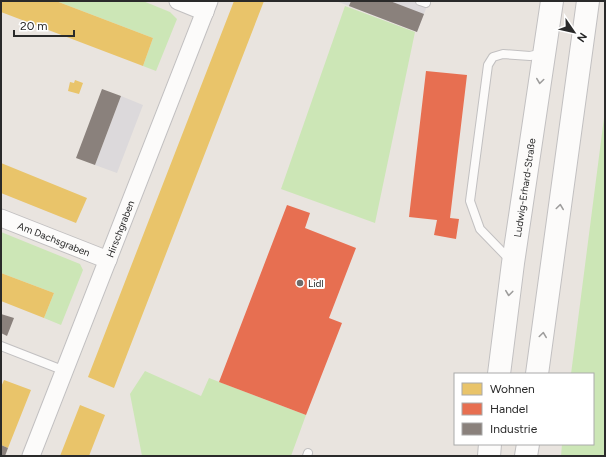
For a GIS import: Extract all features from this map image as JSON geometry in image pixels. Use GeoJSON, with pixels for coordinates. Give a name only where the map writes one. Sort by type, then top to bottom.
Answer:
{"type":"FeatureCollection","features":[{"type":"Feature","properties":{"kind":"main road","name":"Ludwig-Erhard-Straße"},"geometry":{"type":"LineString","coordinates":[[499,373],[513,263],[552,1]]}},
{"type":"Feature","properties":{"kind":"main road"},"geometry":{"type":"LineString","coordinates":[[537,373],[588,1]]}},
{"type":"Feature","properties":{"kind":"main road"},"geometry":{"type":"LineString","coordinates":[[489,456],[490,445]]}},
{"type":"Feature","properties":{"kind":"main road"},"geometry":{"type":"LineString","coordinates":[[526,456],[528,445]]}},
{"type":"Feature","properties":{"kind":"street"},"geometry":{"type":"LineString","coordinates":[[178,1],[207,6]]}},
{"type":"Feature","properties":{"kind":"street","name":"Hirschgraben"},"geometry":{"type":"LineString","coordinates":[[31,456],[207,6]]}},
{"type":"Feature","properties":{"kind":"street","name":"Am Dachsgraben"},"geometry":{"type":"LineString","coordinates":[[1,218],[108,260]]}},
{"type":"Feature","properties":{"kind":"lane"},"geometry":{"type":"LineString","coordinates":[[513,263],[480,229],[470,201],[488,64],[493,57],[504,54],[530,56],[544,53]]}},
{"type":"Feature","properties":{"kind":"lane"},"geometry":{"type":"LineString","coordinates":[[1,346],[65,371]]}},
{"type":"Feature","properties":{"kind":"shaded area"},"geometry":{"type":"Polygon","coordinates":[[[336,1],[429,1],[417,32],[336,1]]]}},
{"type":"Feature","properties":{"kind":"shaded area"},"geometry":{"type":"Polygon","coordinates":[[[121,96],[143,105],[117,173],[95,165],[121,96]]]}},
{"type":"Feature","properties":{"kind":"green space"},"geometry":{"type":"Polygon","coordinates":[[[56,1],[143,1],[170,12],[177,19],[156,71],[143,66],[153,38],[56,1]]]}},
{"type":"Feature","properties":{"kind":"green space"},"geometry":{"type":"Polygon","coordinates":[[[345,6],[415,32],[375,223],[281,189],[345,6]]]}},
{"type":"Feature","properties":{"kind":"green space"},"geometry":{"type":"Polygon","coordinates":[[[605,110],[605,456],[561,456],[562,445],[594,445],[594,373],[571,373],[605,110]]]}},
{"type":"Feature","properties":{"kind":"green space"},"geometry":{"type":"Polygon","coordinates":[[[1,232],[80,264],[83,270],[61,325],[44,318],[54,293],[1,273],[1,232]]]}},
{"type":"Feature","properties":{"kind":"green space"},"geometry":{"type":"Polygon","coordinates":[[[145,371],[201,396],[209,378],[306,415],[291,456],[142,456],[130,394],[145,371]]]}},
{"type":"Feature","properties":{"kind":"building: Wohnen"},"geometry":{"type":"Polygon","coordinates":[[[1,1],[56,1],[153,38],[143,66],[1,12],[1,1]]]}},
{"type":"Feature","properties":{"kind":"building: Wohnen"},"geometry":{"type":"Polygon","coordinates":[[[234,1],[264,1],[114,388],[88,377],[234,1]]]}},
{"type":"Feature","properties":{"kind":"building: Wohnen"},"geometry":{"type":"Polygon","coordinates":[[[75,80],[83,83],[79,94],[68,91],[70,82],[74,83],[75,80]]]}},
{"type":"Feature","properties":{"kind":"building: Wohnen"},"geometry":{"type":"Polygon","coordinates":[[[1,163],[87,198],[76,223],[1,193],[1,163]]]}},
{"type":"Feature","properties":{"kind":"building: Wohnen"},"geometry":{"type":"Polygon","coordinates":[[[1,273],[54,293],[44,318],[1,301],[1,273]]]}},
{"type":"Feature","properties":{"kind":"building: Wohnen"},"geometry":{"type":"Polygon","coordinates":[[[4,380],[31,390],[8,448],[1,445],[1,387],[4,380]]]}},
{"type":"Feature","properties":{"kind":"building: Wohnen"},"geometry":{"type":"Polygon","coordinates":[[[80,405],[105,415],[89,456],[60,456],[80,405]]]}},
{"type":"Feature","properties":{"kind":"building: Handel"},"geometry":{"type":"Polygon","coordinates":[[[426,71],[467,75],[450,218],[459,219],[456,239],[434,235],[437,220],[409,217],[426,71]]]}},
{"type":"Feature","properties":{"kind":"building: Handel","name":"Lidl"},"geometry":{"type":"Polygon","coordinates":[[[287,205],[310,213],[305,228],[356,248],[329,318],[342,323],[306,415],[219,382],[287,205]]]}},
{"type":"Feature","properties":{"kind":"building: Industrie"},"geometry":{"type":"Polygon","coordinates":[[[351,1],[390,1],[424,14],[417,32],[349,6],[351,1]]]}},
{"type":"Feature","properties":{"kind":"building: Industrie"},"geometry":{"type":"Polygon","coordinates":[[[102,89],[121,96],[95,165],[76,158],[102,89]]]}},
{"type":"Feature","properties":{"kind":"building: Industrie"},"geometry":{"type":"Polygon","coordinates":[[[1,314],[14,318],[7,336],[1,333],[1,314]]]}},
{"type":"Feature","properties":{"kind":"building: Industrie"},"geometry":{"type":"Polygon","coordinates":[[[1,445],[8,448],[5,456],[1,456],[1,445]]]}},
{"type":"Feature","properties":{"kind":"place","name":"Lidl"},"geometry":{"type":"Point","coordinates":[300,283]}}]}
